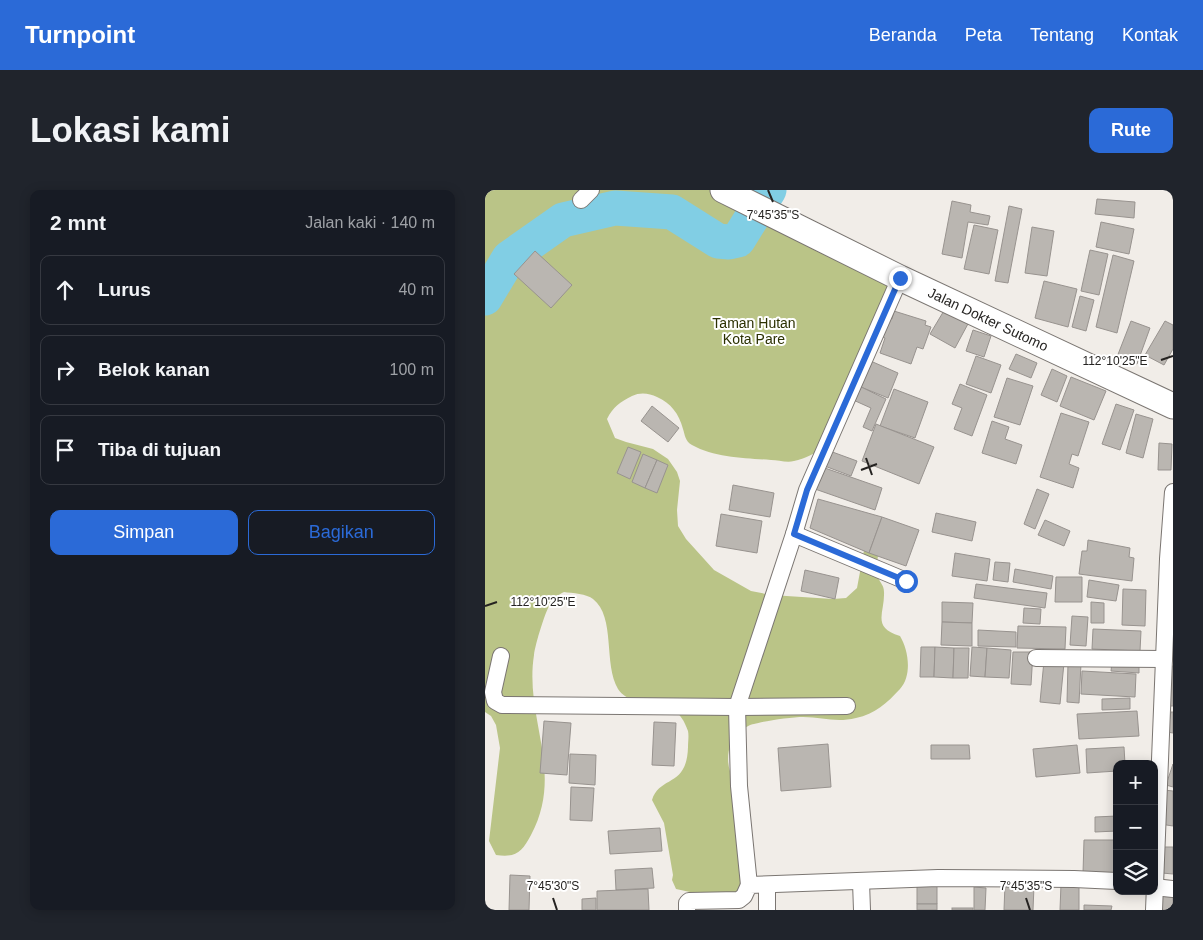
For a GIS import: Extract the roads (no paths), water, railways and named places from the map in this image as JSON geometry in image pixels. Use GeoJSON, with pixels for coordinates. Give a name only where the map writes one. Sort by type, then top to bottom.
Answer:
{"type":"FeatureCollection","features":[{"type":"Feature","properties":{"kind":"main road","name":"Jalan Dokter Sutomo"},"geometry":{"type":"LineString","coordinates":[[734,195],[900,278],[1173,406]]}},
{"type":"Feature","properties":{"kind":"street"},"geometry":{"type":"LineString","coordinates":[[687,910],[687,904],[691,900],[739,900],[744,896],[749,885],[739,786],[737,707],[807,490],[900,278]]}},
{"type":"Feature","properties":{"kind":"street"},"geometry":{"type":"LineString","coordinates":[[1156,850],[1168,559],[1173,492]]}},
{"type":"Feature","properties":{"kind":"street"},"geometry":{"type":"LineString","coordinates":[[794,534],[906,581]]}},
{"type":"Feature","properties":{"kind":"street"},"geometry":{"type":"LineString","coordinates":[[501,656],[493,692],[495,700],[502,705],[847,706]]}},
{"type":"Feature","properties":{"kind":"street"},"geometry":{"type":"LineString","coordinates":[[1036,658],[1164,659]]}},
{"type":"Feature","properties":{"kind":"street"},"geometry":{"type":"LineString","coordinates":[[749,885],[938,878],[1113,881]]}},
{"type":"Feature","properties":{"kind":"street"},"geometry":{"type":"LineString","coordinates":[[861,882],[862,910]]}},
{"type":"Feature","properties":{"kind":"street"},"geometry":{"type":"LineString","coordinates":[[767,885],[767,910]]}},
{"type":"Feature","properties":{"kind":"street"},"geometry":{"type":"LineString","coordinates":[[1158,887],[1173,889]]}},
{"type":"Feature","properties":{"kind":"street"},"geometry":{"type":"LineString","coordinates":[[1154,910],[1155,895]]}},
{"type":"Feature","properties":{"kind":"waterway"},"geometry":{"type":"LineString","coordinates":[[485,298],[509,258],[563,220],[615,208],[672,212],[718,241],[729,242],[738,240],[769,190]]}},
{"type":"Feature","properties":{"kind":"park label","name":"Taman Hutan Kota Pare"},"geometry":{"type":"Point","coordinates":[754,332]}}]}
